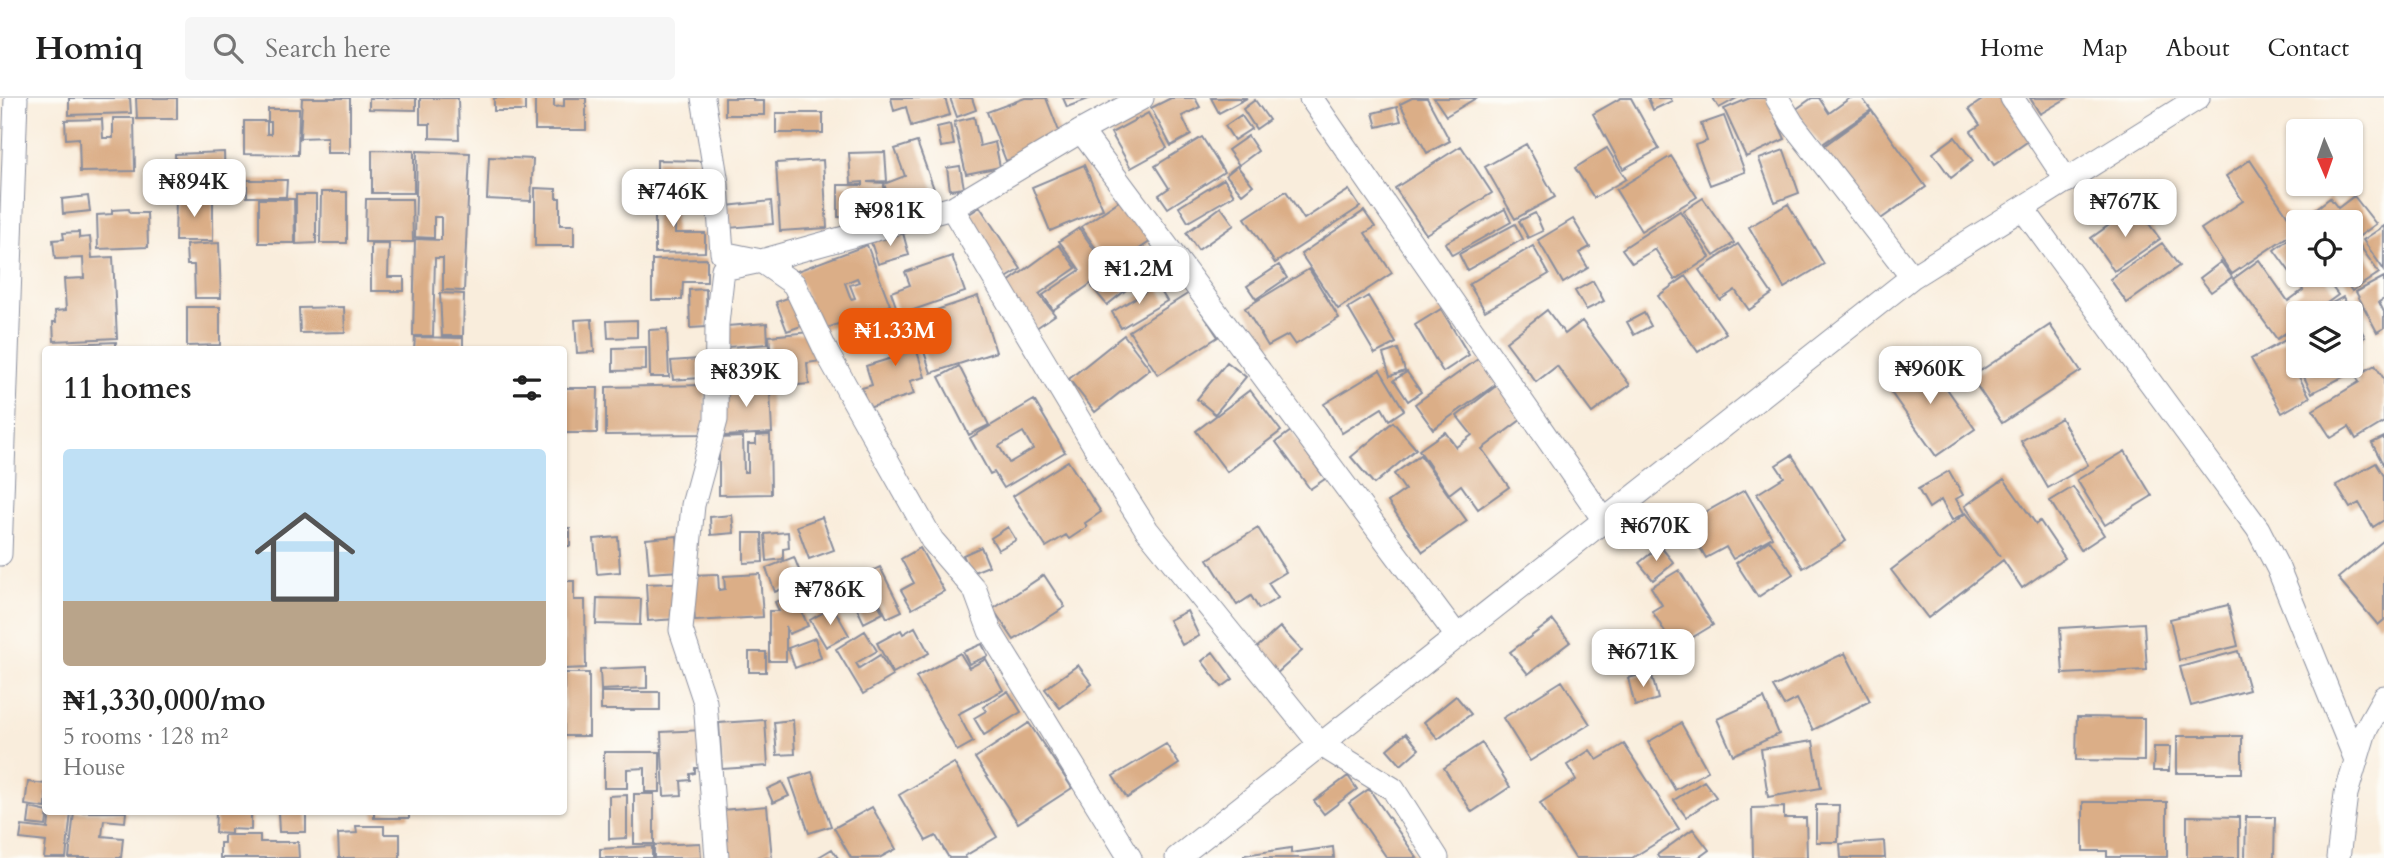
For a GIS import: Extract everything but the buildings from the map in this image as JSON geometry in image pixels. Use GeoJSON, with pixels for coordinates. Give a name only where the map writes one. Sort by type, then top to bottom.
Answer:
{"type":"FeatureCollection","features":[{"type":"Feature","properties":{"kind":"street"},"geometry":{"type":"LineString","coordinates":[[0,554],[16,98]]}},
{"type":"Feature","properties":{"kind":"street"},"geometry":{"type":"LineString","coordinates":[[703,98],[717,183],[722,253],[761,261],[794,284],[827,353],[932,540],[975,590],[990,631],[1130,858]]}},
{"type":"Feature","properties":{"kind":"street"},"geometry":{"type":"LineString","coordinates":[[717,858],[705,702],[681,630],[693,505],[716,420],[718,324],[723,269],[952,208],[1080,131],[1142,98]]}},
{"type":"Feature","properties":{"kind":"street"},"geometry":{"type":"LineString","coordinates":[[1311,98],[1604,520]]}},
{"type":"Feature","properties":{"kind":"street"},"geometry":{"type":"LineString","coordinates":[[1777,98],[1792,123],[1912,276]]}},
{"type":"Feature","properties":{"kind":"street"},"geometry":{"type":"LineString","coordinates":[[2012,98],[2067,181]]}},
{"type":"Feature","properties":{"kind":"street"},"geometry":{"type":"LineString","coordinates":[[1177,858],[1912,276],[2023,209],[2194,99]]}},
{"type":"Feature","properties":{"kind":"street"},"geometry":{"type":"LineString","coordinates":[[1080,131],[1457,636]]}},
{"type":"Feature","properties":{"kind":"street"},"geometry":{"type":"LineString","coordinates":[[952,208],[1108,470],[1147,530],[1320,744],[1393,789],[1437,858]]}},
{"type":"Feature","properties":{"kind":"street"},"geometry":{"type":"LineString","coordinates":[[2023,209],[2258,529],[2278,568],[2356,760]]}},
{"type":"Feature","properties":{"kind":"street"},"geometry":{"type":"LineString","coordinates":[[2338,858],[2346,794],[2365,730],[2384,697]]}}]}
